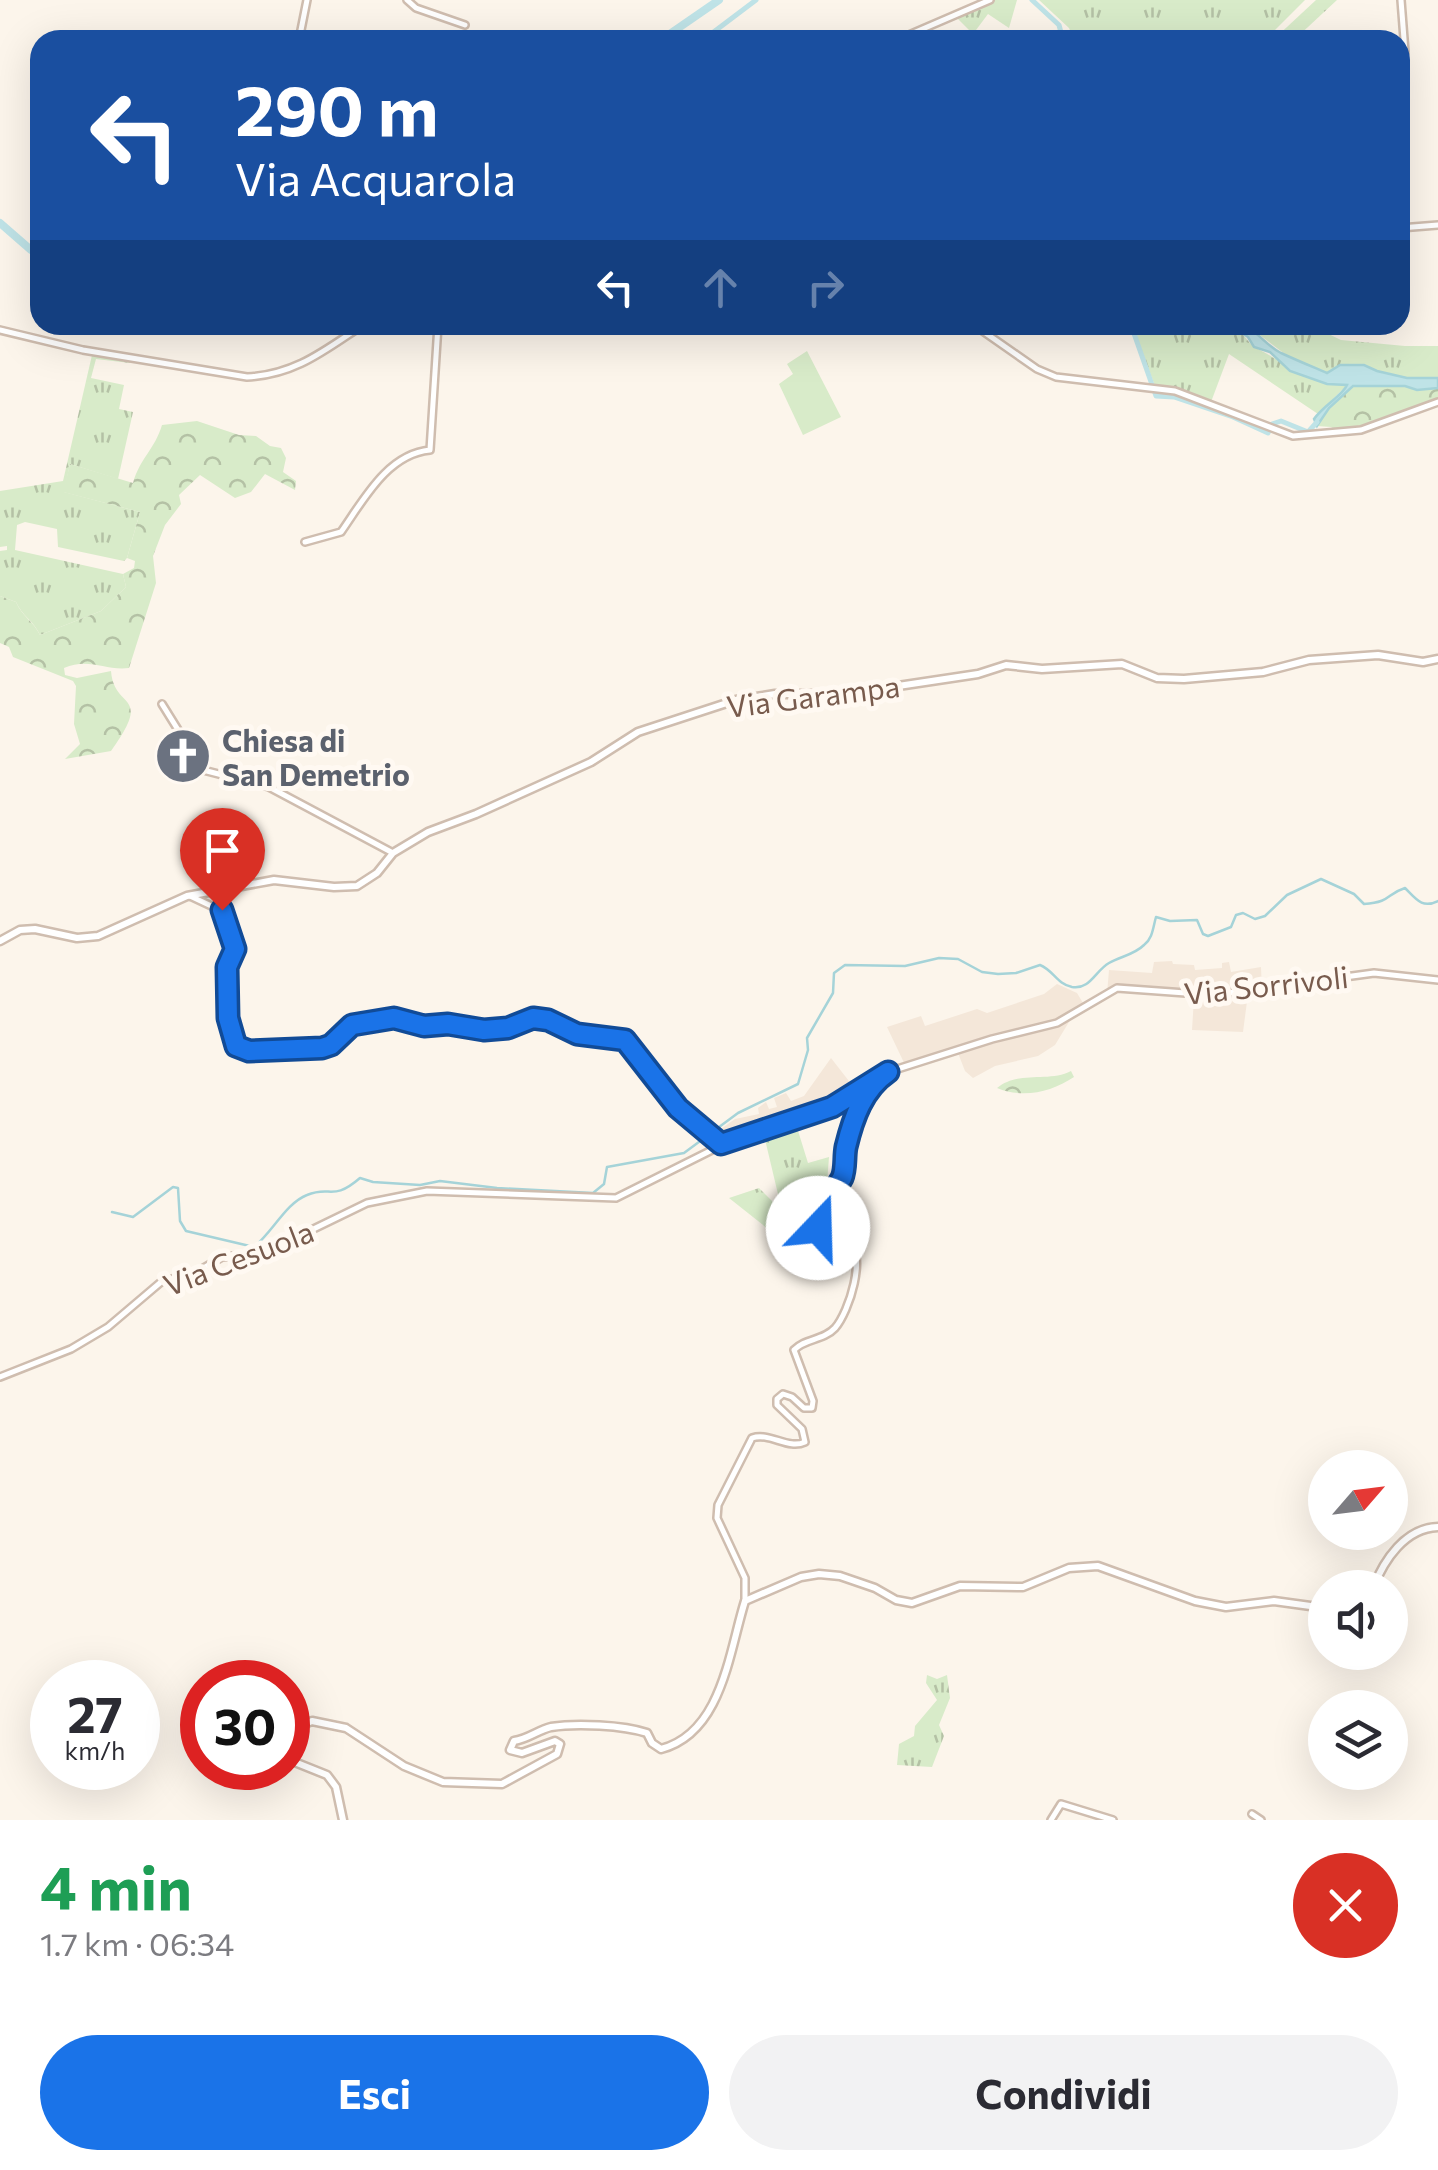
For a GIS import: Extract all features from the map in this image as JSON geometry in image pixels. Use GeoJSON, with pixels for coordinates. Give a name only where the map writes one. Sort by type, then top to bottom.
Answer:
{"type":"FeatureCollection","features":[{"type":"Feature","properties":{"kind":"street"},"geometry":{"type":"LineString","coordinates":[[301,30],[306,0]]}},
{"type":"Feature","properties":{"kind":"street"},"geometry":{"type":"LineString","coordinates":[[407,0],[416,8],[465,25]]}},
{"type":"Feature","properties":{"kind":"street"},"geometry":{"type":"LineString","coordinates":[[920,30],[990,0]]}},
{"type":"Feature","properties":{"kind":"street"},"geometry":{"type":"LineString","coordinates":[[1401,0],[1403,30]]}},
{"type":"Feature","properties":{"kind":"street"},"geometry":{"type":"LineString","coordinates":[[1410,227],[1438,225]]}},
{"type":"Feature","properties":{"kind":"street"},"geometry":{"type":"LineString","coordinates":[[0,330],[84,350],[247,377],[268,376],[306,364],[348,335]]}},
{"type":"Feature","properties":{"kind":"street"},"geometry":{"type":"LineString","coordinates":[[305,542],[341,532],[383,475],[430,450],[437,335]]}},
{"type":"Feature","properties":{"kind":"street"},"geometry":{"type":"LineString","coordinates":[[988,335],[1037,369],[1056,376],[1175,391],[1280,433],[1304,437],[1360,430],[1438,402]]}},
{"type":"Feature","properties":{"kind":"street","name":"Via Garampa"},"geometry":{"type":"LineString","coordinates":[[0,941],[20,930],[35,928],[77,938],[98,936],[187,896],[274,880],[357,886],[378,872],[393,853],[428,832],[591,762],[638,732],[736,700],[774,694],[846,694],[978,674],[1006,665],[1042,669],[1122,664],[1157,678],[1184,679],[1264,672],[1326,658],[1378,655],[1423,662],[1438,660]]}},
{"type":"Feature","properties":{"kind":"street"},"geometry":{"type":"LineString","coordinates":[[162,704],[203,770],[269,787],[393,853]]}},
{"type":"Feature","properties":{"kind":"street"},"geometry":{"type":"LineString","coordinates":[[187,896],[222,910],[233,940],[235,949],[227,961],[228,1018],[236,1046],[249,1051],[322,1048],[331,1045],[352,1025],[394,1018],[424,1026],[448,1024],[484,1030],[508,1028],[533,1018],[548,1020],[577,1034],[625,1040],[678,1108],[721,1144]]}},
{"type":"Feature","properties":{"kind":"street","name":"Via Sorrivoli"},"geometry":{"type":"LineString","coordinates":[[721,1144],[832,1107],[888,1072],[1057,1023],[1117,988],[1213,996],[1374,973],[1438,980]]}},
{"type":"Feature","properties":{"kind":"street"},"geometry":{"type":"LineString","coordinates":[[344,1820],[336,1787],[327,1775],[292,1762],[288,1751],[300,1726],[312,1721],[346,1728],[420,1774],[443,1782],[469,1784],[502,1784],[557,1754],[560,1744],[555,1742],[522,1753],[510,1750],[514,1741],[528,1739],[548,1728],[630,1727],[647,1733],[661,1749],[688,1738],[715,1700],[726,1674],[745,1601],[745,1578],[717,1518],[718,1505],[752,1438],[762,1435],[793,1444],[805,1442],[802,1429],[777,1405],[778,1399],[783,1394],[804,1408],[812,1408],[813,1401],[794,1350],[836,1327],[846,1309],[857,1257],[850,1242],[818,1228],[810,1214],[815,1203],[844,1174],[854,1119],[867,1090],[888,1072]]}},
{"type":"Feature","properties":{"kind":"street","name":"Via Cesuola"},"geometry":{"type":"LineString","coordinates":[[0,1377],[71,1349],[108,1326],[161,1282],[197,1272],[222,1257],[264,1253],[367,1203],[442,1191],[605,1200],[628,1194],[721,1144]]}},
{"type":"Feature","properties":{"kind":"street"},"geometry":{"type":"LineString","coordinates":[[1380,1570],[1416,1532],[1438,1527]]}},
{"type":"Feature","properties":{"kind":"street"},"geometry":{"type":"LineString","coordinates":[[745,1601],[801,1577],[820,1574],[840,1576],[896,1600],[912,1602],[960,1586],[1024,1587],[1069,1568],[1098,1566],[1195,1601],[1226,1607],[1274,1601],[1308,1606]]}},
{"type":"Feature","properties":{"kind":"street"},"geometry":{"type":"LineString","coordinates":[[1052,1820],[1062,1804],[1113,1820]]}},
{"type":"Feature","properties":{"kind":"street"},"geometry":{"type":"LineString","coordinates":[[1252,1814],[1261,1820]]}},
{"type":"Feature","properties":{"kind":"shaded area"},"geometry":{"type":"Polygon","coordinates":[[[1154,962],[1194,965],[1195,970],[1222,968],[1222,963],[1229,962],[1231,972],[1261,967],[1262,991],[1248,994],[1243,1032],[1192,1030],[1194,998],[1123,990],[1107,994],[1109,970],[1152,973],[1154,962]]]}},
{"type":"Feature","properties":{"kind":"shaded area"},"geometry":{"type":"Polygon","coordinates":[[[1057,984],[1077,993],[1086,1008],[1072,1017],[1055,1045],[1038,1056],[995,1066],[973,1078],[965,1071],[958,1053],[907,1069],[887,1027],[921,1016],[925,1026],[977,1009],[987,1013],[1044,994],[1057,984]]]}},
{"type":"Feature","properties":{"kind":"shaded area"},"geometry":{"type":"Polygon","coordinates":[[[831,1058],[859,1094],[838,1107],[719,1148],[711,1136],[735,1119],[759,1114],[758,1108],[766,1102],[769,1109],[777,1107],[774,1098],[786,1093],[791,1101],[804,1096],[831,1058]]]}},
{"type":"Feature","properties":{"kind":"green space"},"geometry":{"type":"Polygon","coordinates":[[[989,0],[1017,0],[1009,28],[988,14],[976,30],[969,30],[956,17],[989,0]]]}},
{"type":"Feature","properties":{"kind":"green space"},"geometry":{"type":"Polygon","coordinates":[[[1039,0],[1305,0],[1275,30],[1069,28],[1039,0]]]}},
{"type":"Feature","properties":{"kind":"green space"},"geometry":{"type":"Polygon","coordinates":[[[1316,0],[1337,0],[1305,30],[1284,30],[1316,0]]]}},
{"type":"Feature","properties":{"kind":"green space"},"geometry":{"type":"Polygon","coordinates":[[[1136,335],[1243,335],[1256,348],[1300,372],[1322,381],[1348,384],[1318,414],[1229,354],[1211,402],[1155,386],[1136,335]]]}},
{"type":"Feature","properties":{"kind":"green space"},"geometry":{"type":"Polygon","coordinates":[[[1259,335],[1331,335],[1341,340],[1438,346],[1438,378],[1400,376],[1364,365],[1323,372],[1292,359],[1259,335]]]}},
{"type":"Feature","properties":{"kind":"green space"},"geometry":{"type":"Polygon","coordinates":[[[807,351],[841,417],[803,435],[779,384],[793,374],[787,364],[807,351]]]}},
{"type":"Feature","properties":{"kind":"green space"},"geometry":{"type":"Polygon","coordinates":[[[92,355],[131,360],[130,363],[96,359],[91,378],[124,385],[119,409],[133,412],[118,479],[70,464],[64,492],[140,512],[124,561],[58,547],[57,529],[25,522],[17,525],[15,550],[123,574],[126,587],[101,611],[40,635],[16,602],[0,596],[0,551],[7,550],[7,546],[0,547],[0,491],[63,481],[92,355]]]}},
{"type":"Feature","properties":{"kind":"green space"},"geometry":{"type":"Polygon","coordinates":[[[1353,386],[1438,388],[1438,401],[1360,429],[1337,431],[1317,426],[1329,408],[1353,386]]]}},
{"type":"Feature","properties":{"kind":"green space"},"geometry":{"type":"Polygon","coordinates":[[[197,421],[239,435],[256,436],[281,448],[286,458],[283,472],[296,481],[295,490],[265,474],[251,492],[235,498],[200,475],[179,495],[181,504],[165,525],[153,556],[156,583],[129,668],[81,664],[64,668],[65,675],[77,678],[111,671],[118,692],[131,710],[130,719],[111,751],[65,759],[80,744],[74,724],[76,686],[73,681],[13,657],[9,647],[0,643],[0,596],[16,602],[40,635],[101,611],[126,587],[123,574],[134,568],[135,561],[127,558],[140,512],[63,492],[70,464],[133,483],[162,425],[197,421]]]}},
{"type":"Feature","properties":{"kind":"green space"},"geometry":{"type":"Polygon","coordinates":[[[1071,1071],[1074,1077],[1037,1092],[997,1088],[1014,1079],[1071,1071]]]}},
{"type":"Feature","properties":{"kind":"green space"},"geometry":{"type":"Polygon","coordinates":[[[795,1121],[808,1163],[829,1157],[827,1183],[801,1219],[809,1218],[816,1228],[813,1232],[783,1241],[729,1198],[759,1188],[782,1211],[763,1131],[795,1121]]]}},
{"type":"Feature","properties":{"kind":"green space"},"geometry":{"type":"Polygon","coordinates":[[[927,1675],[937,1679],[947,1675],[950,1698],[939,1725],[944,1736],[932,1767],[897,1765],[899,1744],[914,1736],[915,1726],[937,1700],[926,1683],[927,1675]]]}},
{"type":"Feature","properties":{"kind":"water"},"geometry":{"type":"Polygon","coordinates":[[[1245,335],[1258,335],[1281,353],[1327,373],[1340,365],[1364,365],[1407,378],[1438,378],[1438,388],[1353,386],[1329,408],[1317,426],[1314,419],[1347,385],[1327,384],[1290,371],[1270,352],[1254,347],[1245,335]]]}},
{"type":"Feature","properties":{"kind":"waterway"},"geometry":{"type":"LineString","coordinates":[[676,30],[719,0]]}},
{"type":"Feature","properties":{"kind":"waterway"},"geometry":{"type":"LineString","coordinates":[[716,30],[756,0]]}},
{"type":"Feature","properties":{"kind":"waterway"},"geometry":{"type":"LineString","coordinates":[[1032,0],[1060,30]]}},
{"type":"Feature","properties":{"kind":"waterway"},"geometry":{"type":"LineString","coordinates":[[0,223],[30,249]]}},
{"type":"Feature","properties":{"kind":"waterway"},"geometry":{"type":"LineString","coordinates":[[1135,335],[1156,396],[1174,397],[1268,433],[1272,424],[1281,421],[1308,432],[1317,422]]}},
{"type":"Feature","properties":{"kind":"waterway"},"geometry":{"type":"LineString","coordinates":[[112,1212],[133,1217],[173,1187],[178,1188],[180,1221],[186,1231],[254,1247],[299,1199],[315,1192],[343,1189],[360,1178],[373,1182],[420,1185],[440,1181],[593,1193],[604,1184],[607,1167],[684,1153],[738,1113],[798,1084],[808,1050],[807,1038],[833,993],[834,973],[845,965],[905,966],[939,958],[958,959],[982,972],[998,974],[1040,965],[1062,983],[1078,987],[1088,983],[1104,966],[1144,945],[1156,917],[1197,920],[1208,936],[1231,927],[1236,915],[1243,913],[1255,919],[1265,916],[1287,895],[1321,879],[1354,894],[1364,904],[1380,902],[1405,888],[1423,903],[1438,901]]}},
{"type":"Feature","properties":{"kind":"place","name":"Chiesa di San Demetrio"},"geometry":{"type":"Point","coordinates":[183,756]}},
{"type":"Feature","properties":{"kind":"route"},"geometry":{"type":"LineString","coordinates":[[222,910],[235,949],[227,961],[230,1033],[236,1046],[249,1051],[322,1048],[331,1045],[352,1025],[394,1018],[414,1025],[448,1024],[484,1030],[508,1028],[533,1018],[548,1020],[577,1034],[625,1040],[678,1108],[721,1144],[832,1107],[888,1072],[867,1090],[854,1119],[844,1174],[815,1203],[810,1214],[818,1228]]}}]}
